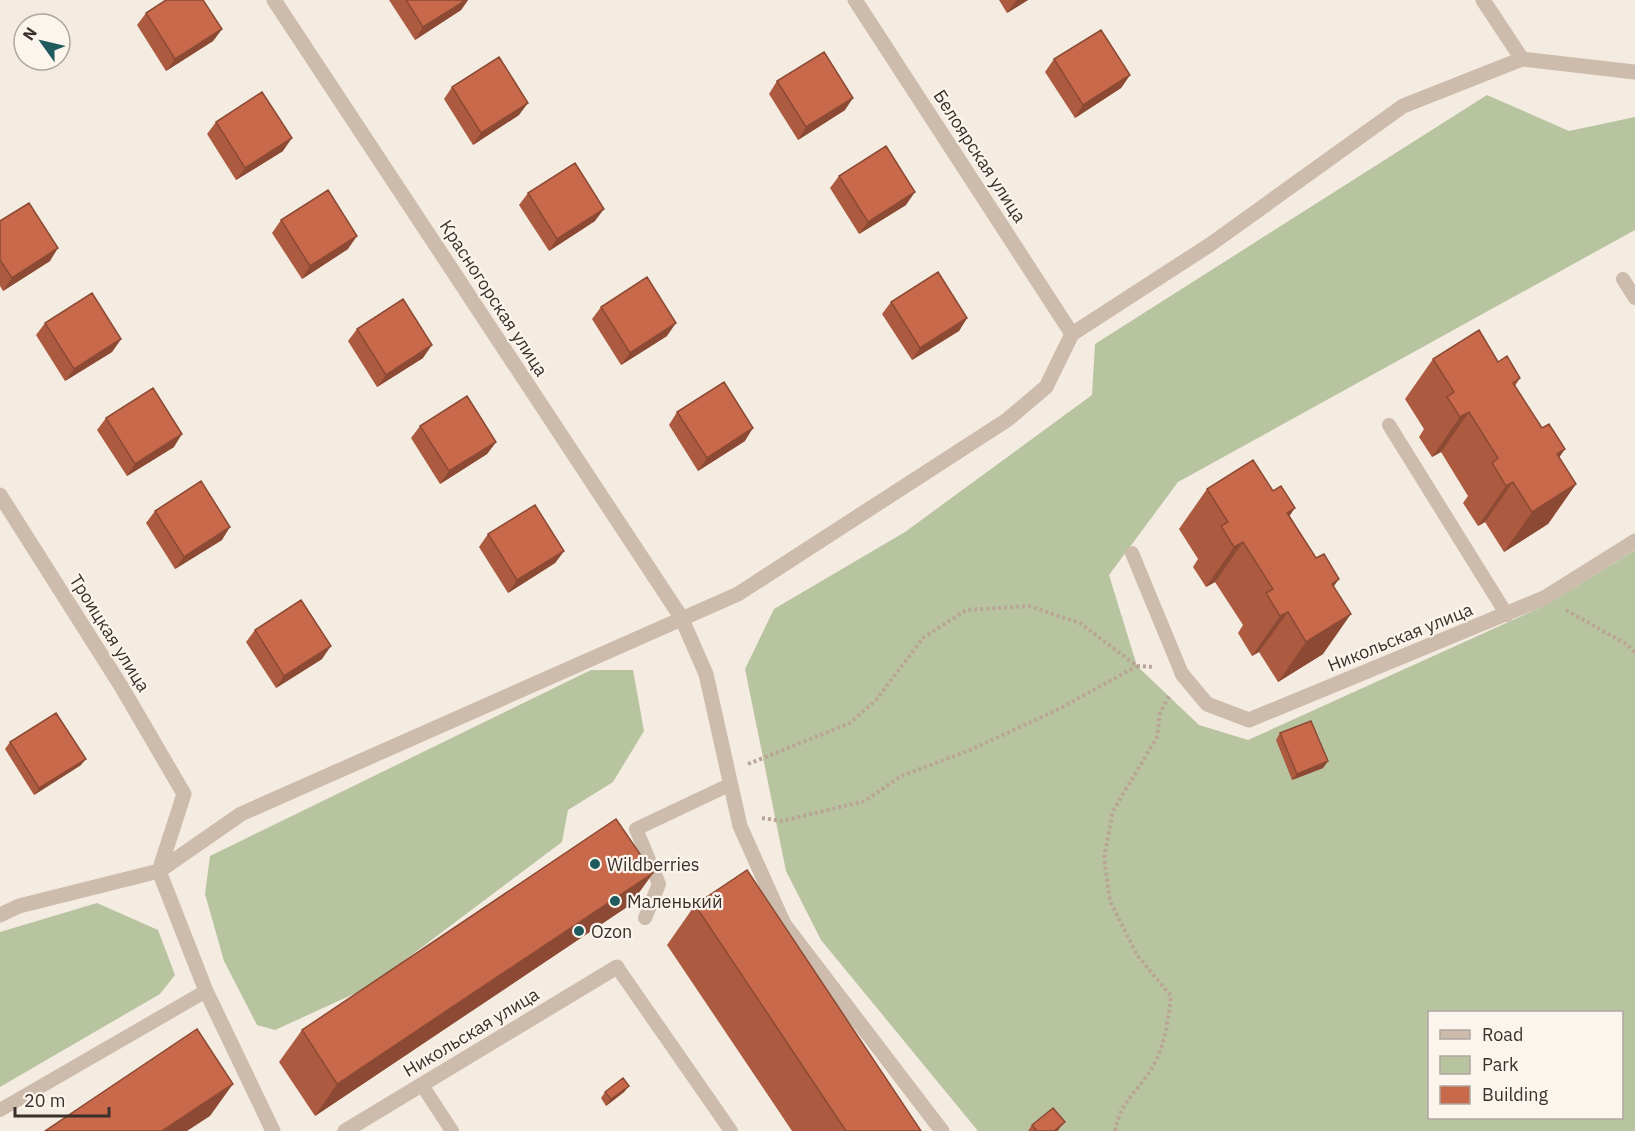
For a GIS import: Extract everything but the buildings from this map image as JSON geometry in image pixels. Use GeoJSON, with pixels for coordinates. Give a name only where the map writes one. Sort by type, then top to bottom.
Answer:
{"type":"FeatureCollection","features":[{"type":"Feature","properties":{"kind":"street","name":"Красногорская улица"},"geometry":{"type":"LineString","coordinates":[[274,0],[681,617],[706,674],[740,826],[784,924],[942,1131]]}},
{"type":"Feature","properties":{"kind":"street","name":"Белоярская улица"},"geometry":{"type":"LineString","coordinates":[[855,0],[1072,334]]}},
{"type":"Feature","properties":{"kind":"street"},"geometry":{"type":"LineString","coordinates":[[1483,0],[1522,59]]}},
{"type":"Feature","properties":{"kind":"street"},"geometry":{"type":"LineString","coordinates":[[0,915],[20,906],[159,871],[241,814],[681,617],[738,594],[1007,420],[1046,387],[1072,334],[1211,244],[1403,106],[1522,59],[1635,72]]}},
{"type":"Feature","properties":{"kind":"street","name":"Троицкая улица"},"geometry":{"type":"LineString","coordinates":[[0,495],[121,686],[184,794],[159,871]]}},
{"type":"Feature","properties":{"kind":"street","name":"Никольская улица"},"geometry":{"type":"LineString","coordinates":[[1182,674],[1207,704],[1249,720],[1544,598],[1635,541]]}},
{"type":"Feature","properties":{"kind":"street"},"geometry":{"type":"LineString","coordinates":[[159,871],[206,991],[273,1131]]}},
{"type":"Feature","properties":{"kind":"street","name":"Никольская улица"},"geometry":{"type":"LineString","coordinates":[[345,1131],[617,967]]}},
{"type":"Feature","properties":{"kind":"lane"},"geometry":{"type":"LineString","coordinates":[[1623,279],[1635,298]]}},
{"type":"Feature","properties":{"kind":"lane"},"geometry":{"type":"LineString","coordinates":[[1389,425],[1507,615]]}},
{"type":"Feature","properties":{"kind":"lane"},"geometry":{"type":"LineString","coordinates":[[1132,553],[1182,674]]}},
{"type":"Feature","properties":{"kind":"lane"},"geometry":{"type":"LineString","coordinates":[[645,918],[659,884],[636,829],[729,778]]}},
{"type":"Feature","properties":{"kind":"lane"},"geometry":{"type":"LineString","coordinates":[[617,967],[731,1131]]}},
{"type":"Feature","properties":{"kind":"lane"},"geometry":{"type":"LineString","coordinates":[[0,1110],[206,991]]}},
{"type":"Feature","properties":{"kind":"lane"},"geometry":{"type":"LineString","coordinates":[[422,1085],[452,1131]]}},
{"type":"Feature","properties":{"kind":"path"},"geometry":{"type":"LineString","coordinates":[[1544,598],[1626,644],[1635,652]]}},
{"type":"Feature","properties":{"kind":"path"},"geometry":{"type":"LineString","coordinates":[[729,778],[850,723],[876,700],[923,638],[966,610],[1029,606],[1080,623],[1137,666]]}},
{"type":"Feature","properties":{"kind":"path"},"geometry":{"type":"LineString","coordinates":[[737,814],[782,821],[865,801],[901,776],[968,751],[1059,709],[1137,666],[1158,667],[1182,674],[1160,713],[1157,737],[1113,811],[1104,858],[1110,901],[1114,910],[1137,956],[1171,996],[1167,1034],[1152,1068],[1119,1111],[1115,1131]]}},
{"type":"Feature","properties":{"kind":"green space"},"geometry":{"type":"Polygon","coordinates":[[[1487,95],[1569,131],[1635,117],[1635,230],[1178,482],[1109,575],[1137,666],[1199,725],[1248,740],[1546,605],[1635,550],[1635,1131],[978,1131],[821,940],[786,871],[745,669],[774,609],[905,532],[1092,395],[1095,344],[1487,95]]]}},
{"type":"Feature","properties":{"kind":"green space"},"geometry":{"type":"Polygon","coordinates":[[[591,670],[633,670],[644,731],[613,782],[568,810],[562,842],[369,987],[275,1030],[257,1025],[224,961],[205,894],[210,856],[591,670]]]}},
{"type":"Feature","properties":{"kind":"green space"},"geometry":{"type":"Polygon","coordinates":[[[97,903],[158,930],[175,975],[160,994],[0,1087],[0,932],[97,903]]]}},
{"type":"Feature","properties":{"kind":"place","name":"Wildberries"},"geometry":{"type":"Point","coordinates":[595,864]}},
{"type":"Feature","properties":{"kind":"place","name":"Маленький"},"geometry":{"type":"Point","coordinates":[615,901]}},
{"type":"Feature","properties":{"kind":"place","name":"Ozon"},"geometry":{"type":"Point","coordinates":[579,931]}}]}
